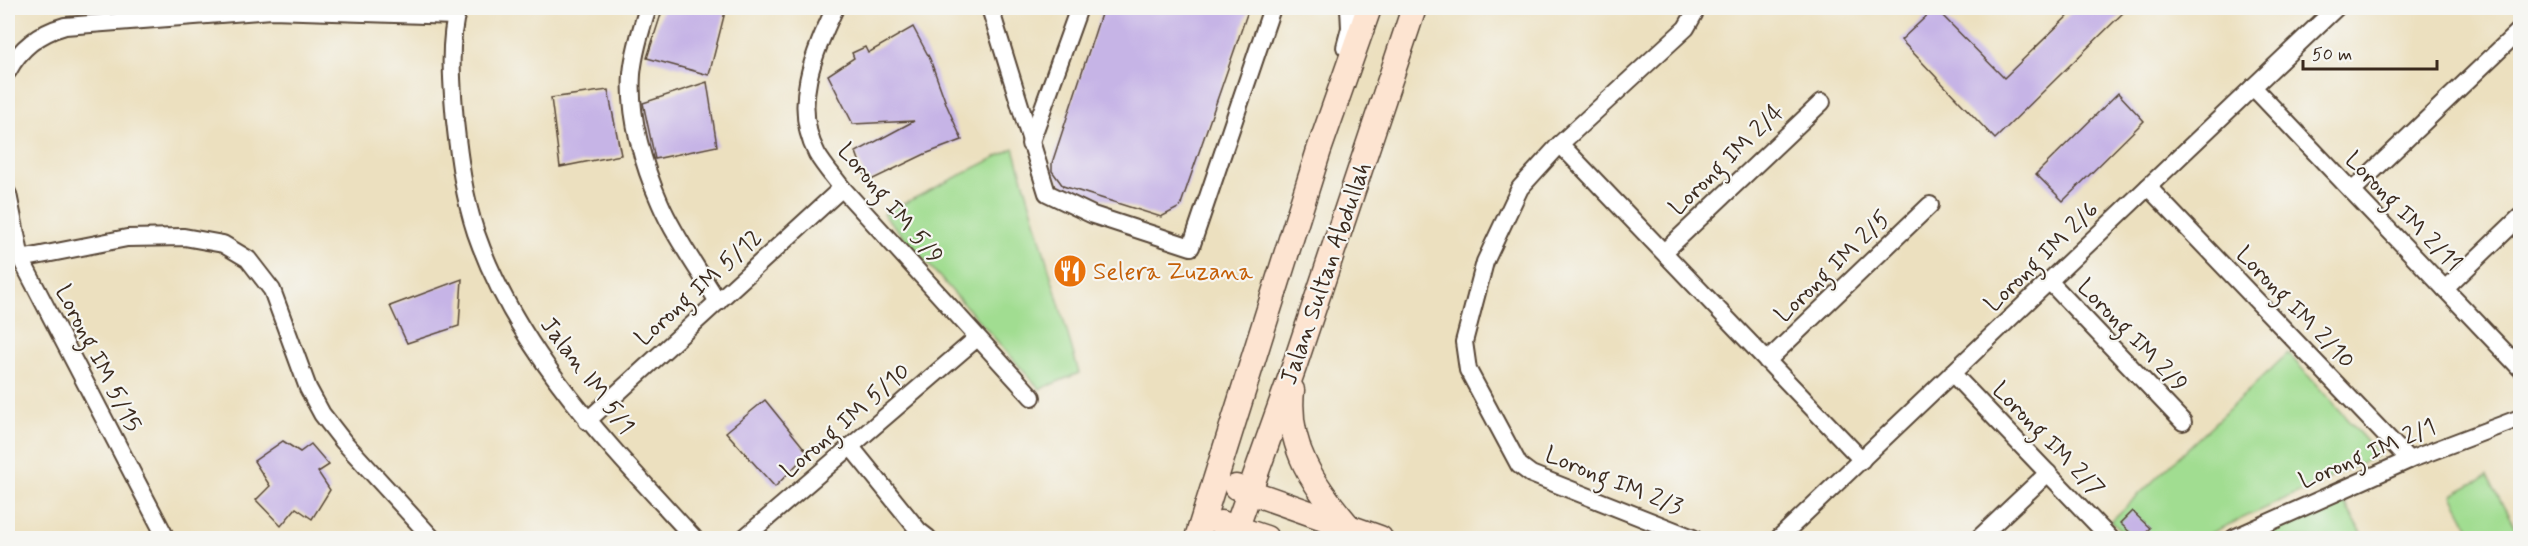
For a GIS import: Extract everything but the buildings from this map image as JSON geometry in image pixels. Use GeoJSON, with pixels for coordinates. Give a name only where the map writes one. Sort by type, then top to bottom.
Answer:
{"type":"FeatureCollection","features":[{"type":"Feature","properties":{"kind":"main road","name":"Jalan Sultan Abdullah"},"geometry":{"type":"LineString","coordinates":[[1201,528],[1319,150],[1369,8]]}},
{"type":"Feature","properties":{"kind":"main road","name":"Jalan Sultan Abdullah"},"geometry":{"type":"LineString","coordinates":[[1235,534],[1294,367],[1414,8]]}},
{"type":"Feature","properties":{"kind":"main road"},"geometry":{"type":"LineString","coordinates":[[1294,367],[1290,402],[1298,446],[1307,472],[1322,496],[1349,527]]}},
{"type":"Feature","properties":{"kind":"main road"},"geometry":{"type":"LineString","coordinates":[[1217,480],[1380,538]]}},
{"type":"Feature","properties":{"kind":"main road"},"geometry":{"type":"LineString","coordinates":[[1201,528],[1266,538]]}},
{"type":"Feature","properties":{"kind":"street"},"geometry":{"type":"LineString","coordinates":[[648,8],[639,34],[632,75],[635,120],[645,164],[660,204],[718,302]]}},
{"type":"Feature","properties":{"kind":"street","name":"Lorong IM 5/9"},"geometry":{"type":"LineString","coordinates":[[835,8],[814,53],[807,80],[805,103],[809,128],[817,154],[842,188],[1032,397]]}},
{"type":"Feature","properties":{"kind":"street"},"geometry":{"type":"LineString","coordinates":[[990,8],[1030,144],[1047,193],[1093,215],[1191,247],[1272,8]]}},
{"type":"Feature","properties":{"kind":"street"},"geometry":{"type":"LineString","coordinates":[[1030,144],[1079,8]]}},
{"type":"Feature","properties":{"kind":"street"},"geometry":{"type":"LineString","coordinates":[[1319,150],[1350,28],[1349,8]]}},
{"type":"Feature","properties":{"kind":"street","name":"Lorong IM 2/3"},"geometry":{"type":"LineString","coordinates":[[1693,538],[1531,474],[1519,465],[1468,370],[1464,342],[1485,262],[1520,188],[1560,144],[1686,28],[1694,14],[1694,8]]}},
{"type":"Feature","properties":{"kind":"street","name":"Lorong IM 2/6"},"geometry":{"type":"LineString","coordinates":[[1779,538],[2336,8]]}},
{"type":"Feature","properties":{"kind":"street"},"geometry":{"type":"LineString","coordinates":[[8,71],[13,61],[28,45],[46,31],[65,26],[272,9],[457,12]]}},
{"type":"Feature","properties":{"kind":"street","name":"Jalan IM 5/1"},"geometry":{"type":"LineString","coordinates":[[457,12],[453,93],[459,162],[476,232],[499,287],[535,351],[587,421],[694,538]]}},
{"type":"Feature","properties":{"kind":"street"},"geometry":{"type":"LineString","coordinates":[[2352,191],[2520,30]]}},
{"type":"Feature","properties":{"kind":"street","name":"Lorong IM 2/11"},"geometry":{"type":"LineString","coordinates":[[2253,87],[2520,368]]}},
{"type":"Feature","properties":{"kind":"street","name":"Lorong IM 2/4"},"geometry":{"type":"LineString","coordinates":[[1664,252],[1822,102]]}},
{"type":"Feature","properties":{"kind":"street"},"geometry":{"type":"LineString","coordinates":[[1560,144],[1862,460]]}},
{"type":"Feature","properties":{"kind":"street","name":"Lorong IM 2/10"},"geometry":{"type":"LineString","coordinates":[[2148,187],[2409,460]]}},
{"type":"Feature","properties":{"kind":"street","name":"Lorong IM 5/12"},"geometry":{"type":"LineString","coordinates":[[587,421],[842,188]]}},
{"type":"Feature","properties":{"kind":"street","name":"Lorong IM 5/15"},"geometry":{"type":"LineString","coordinates":[[8,194],[21,259],[166,538]]}},
{"type":"Feature","properties":{"kind":"street","name":"Lorong IM 2/5"},"geometry":{"type":"LineString","coordinates":[[1767,360],[1930,205]]}},
{"type":"Feature","properties":{"kind":"street"},"geometry":{"type":"LineString","coordinates":[[2445,289],[2520,217]]}},
{"type":"Feature","properties":{"kind":"street"},"geometry":{"type":"LineString","coordinates":[[21,259],[127,238],[184,237],[223,244],[248,259],[272,290],[308,388],[322,414],[343,441],[432,538]]}},
{"type":"Feature","properties":{"kind":"street","name":"Lorong IM 2/9"},"geometry":{"type":"LineString","coordinates":[[2049,281],[2182,422]]}},
{"type":"Feature","properties":{"kind":"street","name":"Lorong IM 5/10"},"geometry":{"type":"LineString","coordinates":[[744,538],[977,338]]}},
{"type":"Feature","properties":{"kind":"street","name":"Lorong IM 2/7"},"geometry":{"type":"LineString","coordinates":[[1952,373],[2110,538]]}},
{"type":"Feature","properties":{"kind":"street","name":"Lorong IM 2/1"},"geometry":{"type":"LineString","coordinates":[[2234,538],[2409,460],[2520,418]]}},
{"type":"Feature","properties":{"kind":"street"},"geometry":{"type":"LineString","coordinates":[[851,447],[919,531],[928,538]]}},
{"type":"Feature","properties":{"kind":"street"},"geometry":{"type":"LineString","coordinates":[[1979,538],[2048,473]]}},
{"type":"Feature","properties":{"kind":"green space"},"geometry":{"type":"Polygon","coordinates":[[[1014,148],[1079,373],[1040,389],[883,214],[1014,148]]]}},
{"type":"Feature","properties":{"kind":"green space"},"geometry":{"type":"Polygon","coordinates":[[[2288,353],[2379,455],[2200,538],[2128,538],[2111,521],[2288,353]]]}},
{"type":"Feature","properties":{"kind":"green space"},"geometry":{"type":"Polygon","coordinates":[[[2487,476],[2518,533],[2509,538],[2475,538],[2452,495],[2487,476]]]}},
{"type":"Feature","properties":{"kind":"green space"},"geometry":{"type":"Polygon","coordinates":[[[2342,499],[2365,538],[2237,538],[2342,499]]]}},
{"type":"Feature","properties":{"kind":"place","name":"Selera Zuzana"},"geometry":{"type":"Point","coordinates":[1070,271]}}]}
